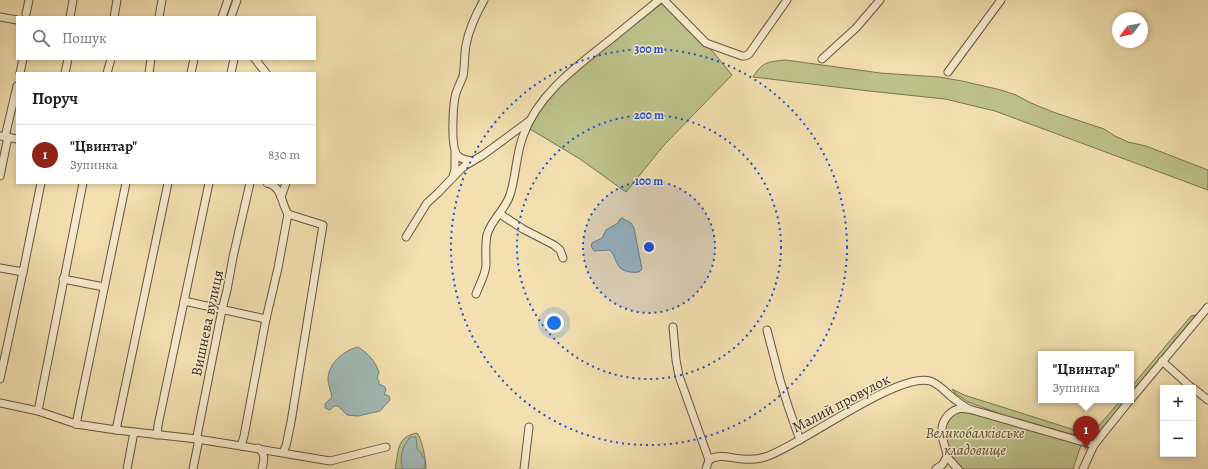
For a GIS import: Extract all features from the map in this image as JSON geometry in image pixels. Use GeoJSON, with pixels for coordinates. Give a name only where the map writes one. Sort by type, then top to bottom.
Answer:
{"type":"FeatureCollection","features":[{"type":"Feature","properties":{"kind":"street"},"geometry":{"type":"LineString","coordinates":[[26,14],[29,0]]}},
{"type":"Feature","properties":{"kind":"street"},"geometry":{"type":"LineString","coordinates":[[70,16],[73,0]]}},
{"type":"Feature","properties":{"kind":"street"},"geometry":{"type":"LineString","coordinates":[[114,16],[118,0]]}},
{"type":"Feature","properties":{"kind":"street"},"geometry":{"type":"LineString","coordinates":[[159,16],[162,0]]}},
{"type":"Feature","properties":{"kind":"street"},"geometry":{"type":"LineString","coordinates":[[222,16],[228,0]]}},
{"type":"Feature","properties":{"kind":"street"},"geometry":{"type":"LineString","coordinates":[[231,16],[237,0]]}},
{"type":"Feature","properties":{"kind":"street"},"geometry":{"type":"LineString","coordinates":[[453,177],[455,169],[455,152],[453,143],[456,94],[462,78],[469,32],[484,0]]}},
{"type":"Feature","properties":{"kind":"street"},"geometry":{"type":"LineString","coordinates":[[476,294],[486,267],[485,253],[487,234],[490,226],[508,202],[513,186],[522,142],[530,120],[544,98],[556,85],[659,0],[706,43],[742,56],[746,56],[749,54],[787,0]]}},
{"type":"Feature","properties":{"kind":"street"},"geometry":{"type":"LineString","coordinates":[[822,59],[856,28],[880,0]]}},
{"type":"Feature","properties":{"kind":"street"},"geometry":{"type":"LineString","coordinates":[[948,72],[1001,0]]}},
{"type":"Feature","properties":{"kind":"street"},"geometry":{"type":"LineString","coordinates":[[0,17],[16,20]]}},
{"type":"Feature","properties":{"kind":"street"},"geometry":{"type":"LineString","coordinates":[[20,72],[23,60]]}},
{"type":"Feature","properties":{"kind":"street"},"geometry":{"type":"LineString","coordinates":[[65,72],[68,60]]}},
{"type":"Feature","properties":{"kind":"street"},"geometry":{"type":"LineString","coordinates":[[107,72],[111,60]]}},
{"type":"Feature","properties":{"kind":"street"},"geometry":{"type":"LineString","coordinates":[[149,72],[151,60]]}},
{"type":"Feature","properties":{"kind":"street"},"geometry":{"type":"LineString","coordinates":[[191,72],[194,60]]}},
{"type":"Feature","properties":{"kind":"street"},"geometry":{"type":"LineString","coordinates":[[231,72],[234,60]]}},
{"type":"Feature","properties":{"kind":"street"},"geometry":{"type":"LineString","coordinates":[[255,60],[265,72]]}},
{"type":"Feature","properties":{"kind":"street"},"geometry":{"type":"LineString","coordinates":[[262,60],[268,72]]}},
{"type":"Feature","properties":{"kind":"street"},"geometry":{"type":"LineString","coordinates":[[0,176],[4,137],[16,90]]}},
{"type":"Feature","properties":{"kind":"street"},"geometry":{"type":"LineString","coordinates":[[406,237],[427,203],[461,169],[483,155],[530,120]]}},
{"type":"Feature","properties":{"kind":"street"},"geometry":{"type":"LineString","coordinates":[[4,137],[16,139]]}},
{"type":"Feature","properties":{"kind":"street"},"geometry":{"type":"LineString","coordinates":[[455,152],[462,159],[472,161]]}},
{"type":"Feature","properties":{"kind":"street"},"geometry":{"type":"LineString","coordinates":[[0,379],[41,184]]}},
{"type":"Feature","properties":{"kind":"street"},"geometry":{"type":"LineString","coordinates":[[38,412],[83,184]]}},
{"type":"Feature","properties":{"kind":"street"},"geometry":{"type":"LineString","coordinates":[[76,424],[126,184]]}},
{"type":"Feature","properties":{"kind":"street"},"geometry":{"type":"LineString","coordinates":[[116,430],[168,184]]}},
{"type":"Feature","properties":{"kind":"street"},"geometry":{"type":"LineString","coordinates":[[157,435],[209,184]]}},
{"type":"Feature","properties":{"kind":"street","name":"Вишнева вулиця"},"geometry":{"type":"LineString","coordinates":[[194,469],[198,444],[197,439],[222,310],[250,184]]}},
{"type":"Feature","properties":{"kind":"street"},"geometry":{"type":"LineString","coordinates":[[273,184],[276,187],[284,208],[288,214],[323,224],[291,422],[286,446],[283,452]]}},
{"type":"Feature","properties":{"kind":"street"},"geometry":{"type":"LineString","coordinates":[[281,197],[286,184]]}},
{"type":"Feature","properties":{"kind":"street"},"geometry":{"type":"LineString","coordinates":[[241,446],[288,214]]}},
{"type":"Feature","properties":{"kind":"street"},"geometry":{"type":"LineString","coordinates":[[500,214],[523,230],[560,250],[564,258]]}},
{"type":"Feature","properties":{"kind":"street"},"geometry":{"type":"LineString","coordinates":[[0,268],[23,272]]}},
{"type":"Feature","properties":{"kind":"street"},"geometry":{"type":"LineString","coordinates":[[63,279],[104,287]]}},
{"type":"Feature","properties":{"kind":"street"},"geometry":{"type":"LineString","coordinates":[[184,301],[266,319]]}},
{"type":"Feature","properties":{"kind":"street"},"geometry":{"type":"LineString","coordinates":[[1134,394],[1208,307]]}},
{"type":"Feature","properties":{"kind":"street"},"geometry":{"type":"LineString","coordinates":[[673,328],[679,376],[709,460],[706,469]]}},
{"type":"Feature","properties":{"kind":"street"},"geometry":{"type":"LineString","coordinates":[[767,330],[780,380],[800,440]]}},
{"type":"Feature","properties":{"kind":"street"},"geometry":{"type":"LineString","coordinates":[[1162,361],[1189,385]]}},
{"type":"Feature","properties":{"kind":"street","name":"Малий провулок"},"geometry":{"type":"LineString","coordinates":[[709,460],[713,457],[720,456],[760,459],[800,440],[888,391],[920,380],[931,381],[969,409],[1094,445]]}},
{"type":"Feature","properties":{"kind":"street"},"geometry":{"type":"LineString","coordinates":[[1196,390],[1208,400]]}},
{"type":"Feature","properties":{"kind":"street"},"geometry":{"type":"LineString","coordinates":[[0,403],[38,412],[76,424],[197,439],[283,452],[330,461],[386,447]]}},
{"type":"Feature","properties":{"kind":"street"},"geometry":{"type":"LineString","coordinates":[[1083,469],[1094,445],[1127,403]]}},
{"type":"Feature","properties":{"kind":"street"},"geometry":{"type":"LineString","coordinates":[[958,469],[947,458],[941,431],[944,421],[952,411],[962,408],[969,409]]}},
{"type":"Feature","properties":{"kind":"street"},"geometry":{"type":"LineString","coordinates":[[524,469],[529,427]]}},
{"type":"Feature","properties":{"kind":"street"},"geometry":{"type":"LineString","coordinates":[[127,469],[134,432]]}},
{"type":"Feature","properties":{"kind":"street"},"geometry":{"type":"LineString","coordinates":[[258,448],[263,454],[264,461],[262,469]]}},
{"type":"Feature","properties":{"kind":"street"},"geometry":{"type":"LineString","coordinates":[[936,469],[942,465],[947,458]]}},
{"type":"Feature","properties":{"kind":"green space"},"geometry":{"type":"Polygon","coordinates":[[[665,1],[714,53],[732,75],[664,145],[626,192],[580,159],[530,129],[542,106],[571,75],[665,1]]]}},
{"type":"Feature","properties":{"kind":"green space"},"geometry":{"type":"Polygon","coordinates":[[[786,60],[880,73],[939,77],[1001,90],[1016,95],[1053,112],[1104,129],[1128,142],[1146,146],[1208,170],[1208,190],[995,111],[945,99],[753,77],[766,63],[786,60]]]}},
{"type":"Feature","properties":{"kind":"green space"},"geometry":{"type":"Polygon","coordinates":[[[1196,315],[1134,390],[1134,383],[1191,316],[1196,315]]]}},
{"type":"Feature","properties":{"kind":"green space"},"geometry":{"type":"Polygon","coordinates":[[[952,389],[964,395],[1085,432],[1096,429],[1118,403],[1124,403],[1092,439],[1025,423],[968,402],[955,393],[952,389]]]}},
{"type":"Feature","properties":{"kind":"green space","name":"Великобалківське кладовище"},"geometry":{"type":"Polygon","coordinates":[[[958,411],[965,411],[1081,445],[1073,469],[964,469],[951,455],[946,446],[944,435],[949,420],[958,411]]]}},
{"type":"Feature","properties":{"kind":"green space"},"geometry":{"type":"Polygon","coordinates":[[[417,433],[422,444],[426,469],[395,469],[398,451],[402,441],[410,435],[417,433]]]}},
{"type":"Feature","properties":{"kind":"water"},"geometry":{"type":"Polygon","coordinates":[[[622,218],[631,223],[634,228],[642,269],[639,272],[624,271],[618,265],[613,253],[610,250],[594,251],[591,246],[592,243],[602,238],[606,230],[618,223],[622,218]]]}},
{"type":"Feature","properties":{"kind":"water"},"geometry":{"type":"Polygon","coordinates":[[[358,347],[368,355],[375,364],[379,372],[377,378],[379,384],[385,387],[386,390],[384,394],[389,396],[390,400],[380,411],[358,416],[347,415],[338,406],[334,406],[330,410],[325,408],[325,404],[332,397],[328,384],[331,368],[342,354],[358,347]]]}},
{"type":"Feature","properties":{"kind":"water"},"geometry":{"type":"Polygon","coordinates":[[[410,437],[416,437],[417,449],[425,460],[425,467],[422,469],[403,469],[401,456],[405,444],[410,437]]]}},
{"type":"Feature","properties":{"kind":"place","name":"\"Цвинтар\""},"geometry":{"type":"Point","coordinates":[1086,449]}}]}
